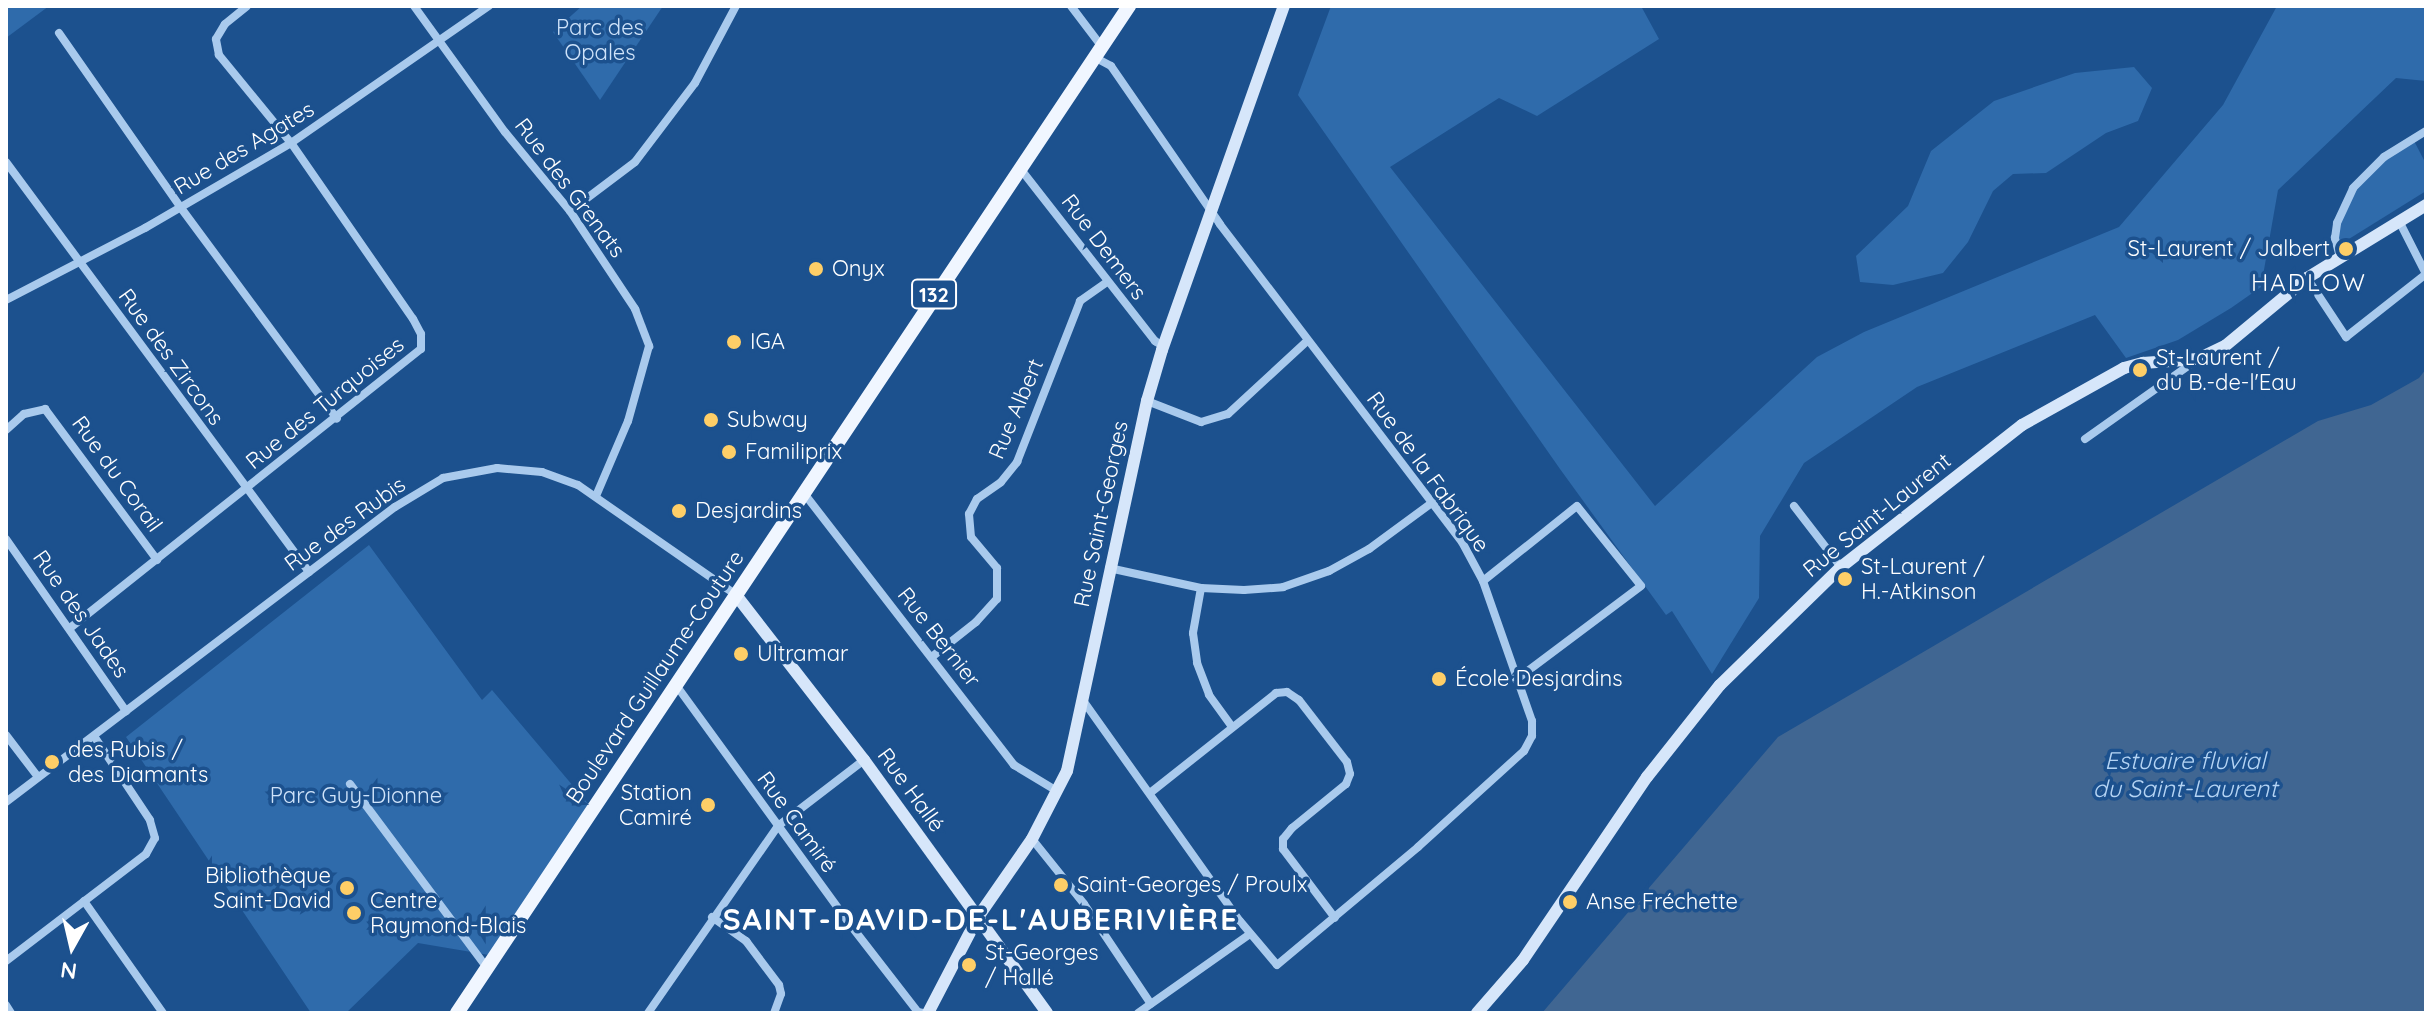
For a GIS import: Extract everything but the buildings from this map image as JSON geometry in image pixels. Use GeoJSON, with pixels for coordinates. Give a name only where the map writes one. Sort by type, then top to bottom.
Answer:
{"type":"FeatureCollection","features":[{"type":"Feature","properties":{"kind":"main road","name":"Boulevard Guillaume-Couture"},"geometry":{"type":"LineString","coordinates":[[457,1013],[1018,167],[1100,53],[1129,6]]}},
{"type":"Feature","properties":{"kind":"street","name":"Rue des Turquoises"},"geometry":{"type":"LineString","coordinates":[[70,628],[337,419],[421,349],[421,334],[291,143],[219,55],[216,39],[225,24],[247,6]]}},
{"type":"Feature","properties":{"kind":"street","name":"Rue des Grenats"},"geometry":{"type":"LineString","coordinates":[[414,6],[505,132],[570,211],[635,309],[649,346],[628,421],[596,496]]}},
{"type":"Feature","properties":{"kind":"street","name":"Rue des Agates"},"geometry":{"type":"LineString","coordinates":[[6,300],[181,208],[291,143],[489,6]]}},
{"type":"Feature","properties":{"kind":"street"},"geometry":{"type":"LineString","coordinates":[[570,211],[635,162],[695,83],[736,6]]}},
{"type":"Feature","properties":{"kind":"street","name":"Rue de la Fabrique"},"geometry":{"type":"LineString","coordinates":[[1071,6],[1100,53],[1211,212],[1462,542],[1483,581],[1532,721],[1532,736],[1524,751],[1335,918],[1277,965],[1250,934]]}},
{"type":"Feature","properties":{"kind":"street","name":"Rue Saint-Georges"},"geometry":{"type":"LineString","coordinates":[[926,1013],[978,917],[1032,839],[1067,771],[1147,401],[1163,346],[1284,6]]}},
{"type":"Feature","properties":{"kind":"street"},"geometry":{"type":"LineString","coordinates":[[59,33],[181,208],[337,419]]}},
{"type":"Feature","properties":{"kind":"street"},"geometry":{"type":"LineString","coordinates":[[2340,257],[2335,238],[2337,223],[2353,188],[2384,157],[2426,131]]}},
{"type":"Feature","properties":{"kind":"street","name":"Rue des Zircons"},"geometry":{"type":"LineString","coordinates":[[6,162],[309,572]]}},
{"type":"Feature","properties":{"kind":"street","name":"Rue Demers"},"geometry":{"type":"LineString","coordinates":[[1018,167],[1107,282],[1155,341],[1163,346]]}},
{"type":"Feature","properties":{"kind":"street","name":"Rue Saint-Laurent"},"geometry":{"type":"LineString","coordinates":[[1477,1013],[1523,960],[1633,797],[1720,685],[1841,567],[2022,425],[2133,365],[2198,359],[2231,342],[2307,278],[2426,205]]}},
{"type":"Feature","properties":{"kind":"street"},"geometry":{"type":"LineString","coordinates":[[2307,278],[2346,337],[2426,274],[2399,221]]}},
{"type":"Feature","properties":{"kind":"street","name":"Rue Albert"},"geometry":{"type":"LineString","coordinates":[[933,656],[976,622],[997,599],[997,568],[971,537],[969,514],[977,499],[1001,482],[1017,462],[1080,301],[1107,282]]}},
{"type":"Feature","properties":{"kind":"street"},"geometry":{"type":"LineString","coordinates":[[1147,401],[1201,422],[1228,414],[1307,341]]}},
{"type":"Feature","properties":{"kind":"street"},"geometry":{"type":"LineString","coordinates":[[2085,439],[2198,359]]}},
{"type":"Feature","properties":{"kind":"street","name":"Rue du Corail"},"geometry":{"type":"LineString","coordinates":[[6,430],[24,414],[45,409],[157,560]]}},
{"type":"Feature","properties":{"kind":"street","name":"Rue des Rubis"},"geometry":{"type":"LineString","coordinates":[[6,802],[395,507],[443,478],[497,468],[542,472],[596,496],[736,595]]}},
{"type":"Feature","properties":{"kind":"street","name":"Rue Bernier"},"geometry":{"type":"LineString","coordinates":[[803,492],[933,656],[1014,765],[1057,791]]}},
{"type":"Feature","properties":{"kind":"street"},"geometry":{"type":"LineString","coordinates":[[1109,568],[1201,588],[1244,590],[1283,587],[1329,571],[1369,549],[1433,502]]}},
{"type":"Feature","properties":{"kind":"street"},"geometry":{"type":"LineString","coordinates":[[1483,581],[1577,506],[1641,586],[1516,680]]}},
{"type":"Feature","properties":{"kind":"street"},"geometry":{"type":"LineString","coordinates":[[1794,506],[1841,567]]}},
{"type":"Feature","properties":{"kind":"street","name":"Rue des Jades"},"geometry":{"type":"LineString","coordinates":[[6,539],[126,711]]}},
{"type":"Feature","properties":{"kind":"street"},"geometry":{"type":"LineString","coordinates":[[1201,588],[1193,633],[1197,663],[1209,695],[1232,727]]}},
{"type":"Feature","properties":{"kind":"street","name":"Rue Hallé"},"geometry":{"type":"LineString","coordinates":[[736,595],[864,760],[1047,1013]]}},
{"type":"Feature","properties":{"kind":"street","name":"Rue Camiré"},"geometry":{"type":"LineString","coordinates":[[676,685],[908,1000],[926,1013]]}},
{"type":"Feature","properties":{"kind":"street"},"geometry":{"type":"LineString","coordinates":[[1150,793],[1276,693],[1287,692],[1299,700],[1347,762],[1350,774],[1346,784],[1292,828],[1283,839],[1283,849],[1335,918]]}},
{"type":"Feature","properties":{"kind":"street"},"geometry":{"type":"LineString","coordinates":[[1082,699],[1105,736],[1150,793],[1250,934],[1138,1013]]}},
{"type":"Feature","properties":{"kind":"street"},"geometry":{"type":"LineString","coordinates":[[6,735],[38,777]]}},
{"type":"Feature","properties":{"kind":"street"},"geometry":{"type":"LineString","coordinates":[[6,961],[146,854],[155,838],[150,820],[94,736]]}},
{"type":"Feature","properties":{"kind":"street"},"geometry":{"type":"LineString","coordinates":[[648,1013],[778,826],[864,760]]}},
{"type":"Feature","properties":{"kind":"street"},"geometry":{"type":"LineString","coordinates":[[350,784],[487,968]]}},
{"type":"Feature","properties":{"kind":"street"},"geometry":{"type":"LineString","coordinates":[[1032,839],[1084,904],[1151,1004]]}},
{"type":"Feature","properties":{"kind":"street"},"geometry":{"type":"LineString","coordinates":[[84,901],[163,1013]]}},
{"type":"Feature","properties":{"kind":"street"},"geometry":{"type":"LineString","coordinates":[[712,917],[746,941],[779,985],[781,994],[774,1013]]}},
{"type":"Feature","properties":{"kind":"street"},"geometry":{"type":"LineString","coordinates":[[6,1005],[11,1013]]}},
{"type":"Feature","properties":{"kind":"green space"},"geometry":{"type":"Polygon","coordinates":[[[6,6],[49,6],[6,38],[6,6]]]}},
{"type":"Feature","properties":{"kind":"green space","name":"Parc des Opales"},"geometry":{"type":"Polygon","coordinates":[[[582,6],[663,6],[600,100],[553,32],[582,6]]]}},
{"type":"Feature","properties":{"kind":"green space"},"geometry":{"type":"Polygon","coordinates":[[[1331,6],[1641,6],[1659,39],[1537,116],[1499,98],[1390,167],[1655,506],[1817,357],[1864,332],[2119,227],[2223,105],[2277,6],[2426,6],[2426,81],[2396,78],[2278,190],[2261,287],[2231,308],[2178,340],[2126,358],[2095,315],[1917,387],[1804,463],[1760,536],[1759,598],[1712,674],[1672,611],[1666,615],[1560,469],[1298,95],[1331,6]]]}},
{"type":"Feature","properties":{"kind":"green space"},"geometry":{"type":"Polygon","coordinates":[[[2134,67],[2152,88],[2138,121],[2106,133],[2046,173],[2013,174],[1993,191],[1968,242],[1943,273],[1893,285],[1860,282],[1856,256],[1908,206],[1931,151],[1994,101],[2075,73],[2134,67]]]}},
{"type":"Feature","properties":{"kind":"green space"},"geometry":{"type":"Polygon","coordinates":[[[2412,137],[2426,164],[2426,191],[2336,247],[2335,238],[2353,188],[2412,137]]]}},
{"type":"Feature","properties":{"kind":"green space","name":"Parc Guy-Dionne"},"geometry":{"type":"Polygon","coordinates":[[[369,545],[482,700],[492,690],[590,806],[489,955],[418,943],[346,1013],[311,1013],[126,737],[369,545]]]}},
{"type":"Feature","properties":{"kind":"water","name":"Estuaire fluvial du Saint-Laurent"},"geometry":{"type":"Polygon","coordinates":[[[2426,369],[2426,1013],[1542,1013],[1778,737],[2318,421],[2371,405],[2419,378],[2426,369]]]}},
{"type":"Feature","properties":{"kind":"place","name":"St-Laurent / Jalbert"},"geometry":{"type":"Point","coordinates":[2346,249]}},
{"type":"Feature","properties":{"kind":"place","name":"Onyx"},"geometry":{"type":"Point","coordinates":[816,269]}},
{"type":"Feature","properties":{"kind":"place","name":"IGA"},"geometry":{"type":"Point","coordinates":[734,342]}},
{"type":"Feature","properties":{"kind":"place","name":"St-Laurent / du B.-de-l'Eau"},"geometry":{"type":"Point","coordinates":[2140,370]}},
{"type":"Feature","properties":{"kind":"place","name":"Subway"},"geometry":{"type":"Point","coordinates":[711,420]}},
{"type":"Feature","properties":{"kind":"place","name":"Familiprix"},"geometry":{"type":"Point","coordinates":[729,452]}},
{"type":"Feature","properties":{"kind":"place","name":"Desjardins"},"geometry":{"type":"Point","coordinates":[679,511]}},
{"type":"Feature","properties":{"kind":"place","name":"St-Laurent / H.-Atkinson"},"geometry":{"type":"Point","coordinates":[1845,579]}},
{"type":"Feature","properties":{"kind":"place","name":"Ultramar"},"geometry":{"type":"Point","coordinates":[741,654]}},
{"type":"Feature","properties":{"kind":"place","name":"École Desjardins"},"geometry":{"type":"Point","coordinates":[1439,679]}},
{"type":"Feature","properties":{"kind":"place","name":"des Rubis / des Diamants"},"geometry":{"type":"Point","coordinates":[52,762]}},
{"type":"Feature","properties":{"kind":"place","name":"Station Camiré"},"geometry":{"type":"Point","coordinates":[708,805]}},
{"type":"Feature","properties":{"kind":"place","name":"Saint-Georges / Proulx"},"geometry":{"type":"Point","coordinates":[1061,885]}},
{"type":"Feature","properties":{"kind":"place","name":"Bibliothèque Saint-David"},"geometry":{"type":"Point","coordinates":[347,888]}},
{"type":"Feature","properties":{"kind":"place","name":"Anse Fréchette"},"geometry":{"type":"Point","coordinates":[1570,902]}},
{"type":"Feature","properties":{"kind":"place","name":"Centre Raymond-Blais"},"geometry":{"type":"Point","coordinates":[354,913]}},
{"type":"Feature","properties":{"kind":"place","name":"St-Georges / Hallé"},"geometry":{"type":"Point","coordinates":[969,965]}},
{"type":"Feature","properties":{"kind":"district","name":"HADLOW"},"geometry":{"type":"Point","coordinates":[2309,283]}},
{"type":"Feature","properties":{"kind":"district","name":"SAINT-DAVID-DE-L'AUBERIVIÈRE"},"geometry":{"type":"Point","coordinates":[981,919]}}]}
